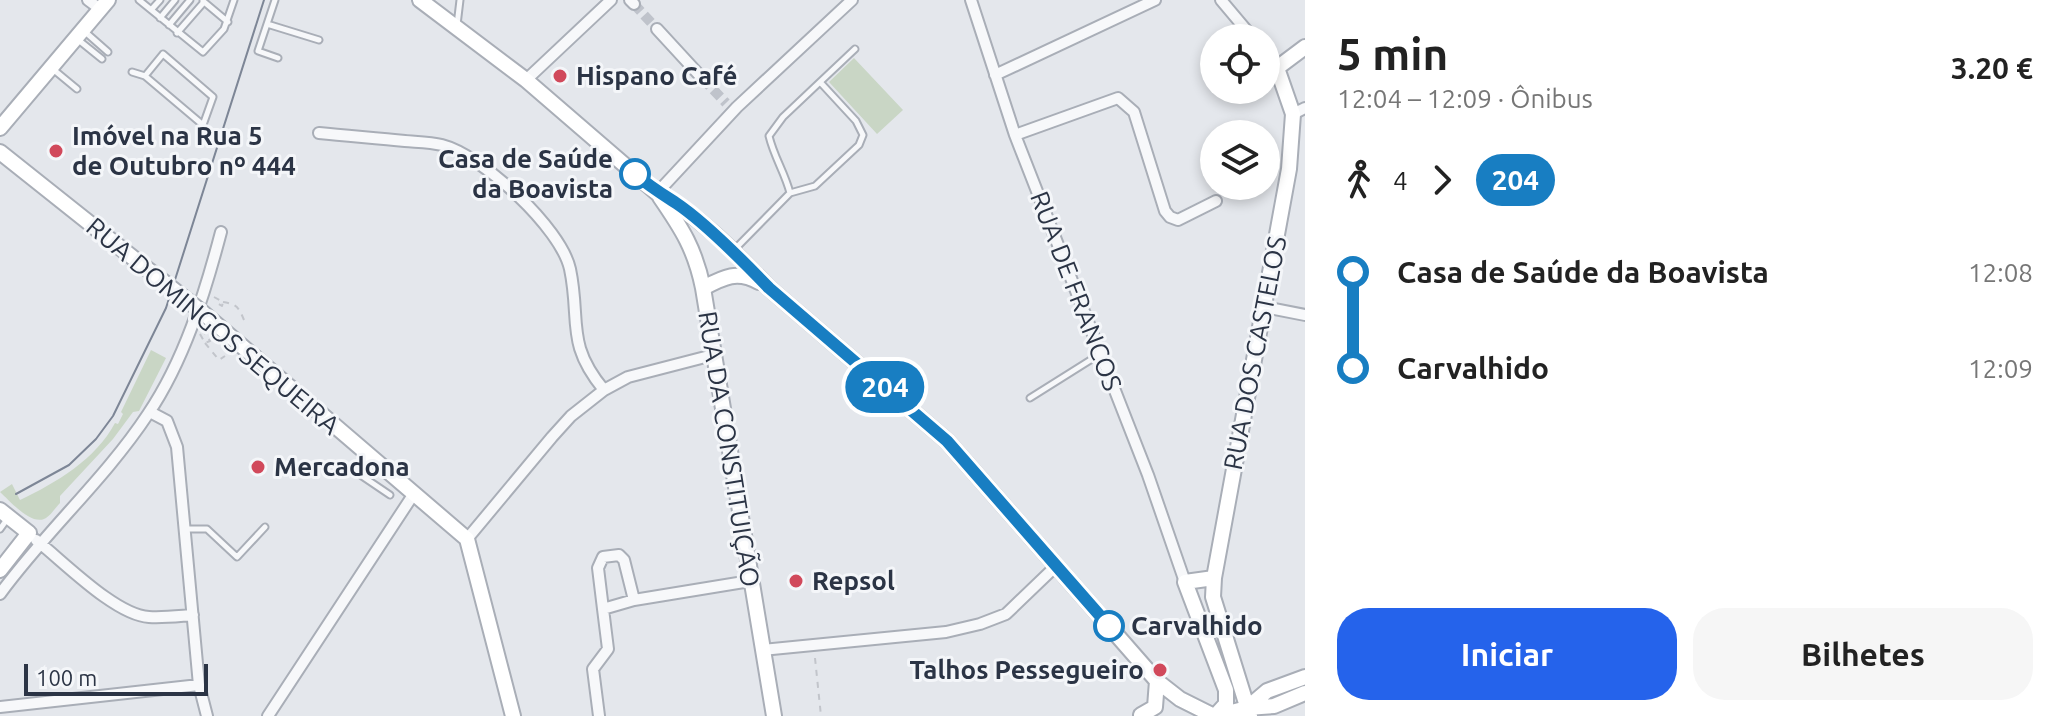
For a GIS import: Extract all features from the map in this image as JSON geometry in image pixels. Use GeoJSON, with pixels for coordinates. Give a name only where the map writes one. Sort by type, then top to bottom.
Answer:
{"type":"FeatureCollection","features":[{"type":"Feature","properties":{"kind":"main road"},"geometry":{"type":"LineString","coordinates":[[0,128],[79,33],[99,3]]}},
{"type":"Feature","properties":{"kind":"main road"},"geometry":{"type":"LineString","coordinates":[[423,3],[526,80],[657,193],[677,204],[769,288],[947,441],[1157,681],[1180,699],[1215,716],[1274,706],[1305,693]]}},
{"type":"Feature","properties":{"kind":"main road"},"geometry":{"type":"LineString","coordinates":[[1280,66],[1305,47]]}},
{"type":"Feature","properties":{"kind":"main road"},"geometry":{"type":"LineString","coordinates":[[1280,74],[1299,111]]}},
{"type":"Feature","properties":{"kind":"main road","name":"RUA DOS CASTELOS"},"geometry":{"type":"LineString","coordinates":[[1213,597],[1299,111]]}},
{"type":"Feature","properties":{"kind":"main road","name":"RUA DOMINGOS SEQUEIRA"},"geometry":{"type":"LineString","coordinates":[[0,152],[202,312],[467,539]]}},
{"type":"Feature","properties":{"kind":"main road","name":"RUA DA CONSTITUIÇÃO"},"geometry":{"type":"LineString","coordinates":[[657,193],[690,241],[697,260],[774,716]]}},
{"type":"Feature","properties":{"kind":"main road"},"geometry":{"type":"LineString","coordinates":[[703,288],[723,277],[741,274],[769,288]]}},
{"type":"Feature","properties":{"kind":"main road"},"geometry":{"type":"LineString","coordinates":[[0,570],[34,538],[3,519]]}},
{"type":"Feature","properties":{"kind":"main road"},"geometry":{"type":"LineString","coordinates":[[467,539],[513,716]]}},
{"type":"Feature","properties":{"kind":"main road"},"geometry":{"type":"LineString","coordinates":[[1214,578],[1185,582],[1226,690],[1226,704],[1215,716]]}},
{"type":"Feature","properties":{"kind":"main road"},"geometry":{"type":"LineString","coordinates":[[1192,600],[1204,595],[1213,597],[1248,712]]}},
{"type":"Feature","properties":{"kind":"main road"},"geometry":{"type":"LineString","coordinates":[[1248,712],[1267,691],[1305,677]]}},
{"type":"Feature","properties":{"kind":"main road"},"geometry":{"type":"LineString","coordinates":[[1139,716],[1150,711],[1157,702],[1157,681]]}},
{"type":"Feature","properties":{"kind":"main road"},"geometry":{"type":"LineString","coordinates":[[1139,716],[1155,716]]}},
{"type":"Feature","properties":{"kind":"street"},"geometry":{"type":"LineString","coordinates":[[526,80],[611,0]]}},
{"type":"Feature","properties":{"kind":"street"},"geometry":{"type":"LineString","coordinates":[[657,193],[732,105],[852,0]]}},
{"type":"Feature","properties":{"kind":"street","name":"RUA DE FRANCOS"},"geometry":{"type":"LineString","coordinates":[[971,0],[1015,135],[1148,475],[1185,582]]}},
{"type":"Feature","properties":{"kind":"street"},"geometry":{"type":"LineString","coordinates":[[995,75],[1155,0]]}},
{"type":"Feature","properties":{"kind":"street"},"geometry":{"type":"LineString","coordinates":[[1221,0],[1241,24]]}},
{"type":"Feature","properties":{"kind":"street"},"geometry":{"type":"LineString","coordinates":[[657,29],[703,79]]}},
{"type":"Feature","properties":{"kind":"street"},"geometry":{"type":"LineString","coordinates":[[1015,135],[1118,98],[1134,112],[1165,211],[1170,217],[1178,220],[1216,201]]}},
{"type":"Feature","properties":{"kind":"street"},"geometry":{"type":"LineString","coordinates":[[319,133],[443,145],[491,171],[529,207],[564,249],[570,271],[575,338],[587,366],[604,390]]}},
{"type":"Feature","properties":{"kind":"street"},"geometry":{"type":"LineString","coordinates":[[0,594],[34,538],[111,465],[150,412],[180,356],[221,232]]}},
{"type":"Feature","properties":{"kind":"street"},"geometry":{"type":"LineString","coordinates":[[1264,307],[1305,315]]}},
{"type":"Feature","properties":{"kind":"street"},"geometry":{"type":"LineString","coordinates":[[467,539],[571,416],[604,390],[628,377],[713,355]]}},
{"type":"Feature","properties":{"kind":"street"},"geometry":{"type":"LineString","coordinates":[[150,412],[167,421],[173,433],[199,685],[207,716]]}},
{"type":"Feature","properties":{"kind":"street"},"geometry":{"type":"LineString","coordinates":[[268,716],[413,495]]}},
{"type":"Feature","properties":{"kind":"street"},"geometry":{"type":"LineString","coordinates":[[34,538],[105,597],[130,612],[147,617],[193,615]]}},
{"type":"Feature","properties":{"kind":"street"},"geometry":{"type":"LineString","coordinates":[[599,716],[593,669],[608,649],[599,561],[611,554],[619,555],[624,560],[634,600]]}},
{"type":"Feature","properties":{"kind":"street"},"geometry":{"type":"LineString","coordinates":[[762,650],[946,632],[980,624],[1006,614],[1056,566]]}},
{"type":"Feature","properties":{"kind":"street"},"geometry":{"type":"LineString","coordinates":[[603,609],[634,600],[750,581]]}},
{"type":"Feature","properties":{"kind":"street"},"geometry":{"type":"LineString","coordinates":[[0,707],[199,685]]}},
{"type":"Feature","properties":{"kind":"lane"},"geometry":{"type":"LineString","coordinates":[[151,10],[160,0]]}},
{"type":"Feature","properties":{"kind":"lane"},"geometry":{"type":"LineString","coordinates":[[160,18],[175,0]]}},
{"type":"Feature","properties":{"kind":"lane"},"geometry":{"type":"LineString","coordinates":[[169,25],[190,0]]}},
{"type":"Feature","properties":{"kind":"lane"},"geometry":{"type":"LineString","coordinates":[[142,1],[203,52],[228,22],[234,0]]}},
{"type":"Feature","properties":{"kind":"lane"},"geometry":{"type":"LineString","coordinates":[[275,0],[258,51],[278,58]]}},
{"type":"Feature","properties":{"kind":"lane"},"geometry":{"type":"LineString","coordinates":[[457,26],[460,0]]}},
{"type":"Feature","properties":{"kind":"lane"},"geometry":{"type":"LineString","coordinates":[[177,33],[203,1],[228,22]]}},
{"type":"Feature","properties":{"kind":"lane"},"geometry":{"type":"LineString","coordinates":[[267,24],[319,40]]}},
{"type":"Feature","properties":{"kind":"lane"},"geometry":{"type":"LineString","coordinates":[[79,33],[108,52]]}},
{"type":"Feature","properties":{"kind":"lane"},"geometry":{"type":"LineString","coordinates":[[79,33],[102,59]]}},
{"type":"Feature","properties":{"kind":"lane"},"geometry":{"type":"LineString","coordinates":[[790,193],[786,176],[775,160],[769,136],[783,117],[855,49]]}},
{"type":"Feature","properties":{"kind":"lane"},"geometry":{"type":"LineString","coordinates":[[132,72],[145,76],[203,125],[213,97],[163,54],[145,76]]}},
{"type":"Feature","properties":{"kind":"lane"},"geometry":{"type":"LineString","coordinates":[[50,67],[77,89]]}},
{"type":"Feature","properties":{"kind":"lane"},"geometry":{"type":"LineString","coordinates":[[732,251],[790,193],[815,186],[859,145],[863,135],[856,121],[820,82]]}},
{"type":"Feature","properties":{"kind":"lane"},"geometry":{"type":"LineString","coordinates":[[1030,398],[1101,354]]}},
{"type":"Feature","properties":{"kind":"lane"},"geometry":{"type":"LineString","coordinates":[[370,458],[359,474],[390,495]]}},
{"type":"Feature","properties":{"kind":"lane"},"geometry":{"type":"LineString","coordinates":[[185,529],[207,529],[237,557],[265,527]]}},
{"type":"Feature","properties":{"kind":"path"},"geometry":{"type":"LineString","coordinates":[[217,301],[222,306],[223,302],[239,307],[244,320]]}},
{"type":"Feature","properties":{"kind":"path"},"geometry":{"type":"LineString","coordinates":[[203,335],[205,343],[219,360],[225,356]]}},
{"type":"Feature","properties":{"kind":"path"},"geometry":{"type":"LineString","coordinates":[[814,645],[821,716]]}},
{"type":"Feature","properties":{"kind":"green space"},"geometry":{"type":"Polygon","coordinates":[[[854,58],[903,110],[877,134],[829,82],[854,58]]]}},
{"type":"Feature","properties":{"kind":"green space"},"geometry":{"type":"Polygon","coordinates":[[[151,350],[166,358],[139,411],[133,412],[113,439],[60,496],[60,503],[50,515],[40,520],[34,519],[15,507],[0,492],[12,484],[20,500],[61,478],[86,459],[115,423],[118,424],[151,350]]]}},
{"type":"Feature","properties":{"kind":"tunnel"},"geometry":{"type":"LineString","coordinates":[[634,4],[657,29]]}},
{"type":"Feature","properties":{"kind":"tunnel"},"geometry":{"type":"LineString","coordinates":[[703,79],[726,103]]}},
{"type":"Feature","properties":{"kind":"tram line"},"geometry":{"type":"LineString","coordinates":[[16,494],[69,465],[96,439],[113,416],[166,308],[264,0]]}},
{"type":"Feature","properties":{"kind":"bus line","name":"204"},"geometry":{"type":"LineString","coordinates":[[635,174],[657,193],[677,204],[769,288],[947,441],[1109,626]]}},
{"type":"Feature","properties":{"kind":"place","name":"Hispano Café"},"geometry":{"type":"Point","coordinates":[560,76]}},
{"type":"Feature","properties":{"kind":"place","name":"Imóvel na Rua 5 de Outubro nº 444"},"geometry":{"type":"Point","coordinates":[56,151]}},
{"type":"Feature","properties":{"kind":"place","name":"Casa de Saúde da Boavista"},"geometry":{"type":"Point","coordinates":[635,174]}},
{"type":"Feature","properties":{"kind":"place","name":"Mercadona"},"geometry":{"type":"Point","coordinates":[258,467]}},
{"type":"Feature","properties":{"kind":"place","name":"Repsol"},"geometry":{"type":"Point","coordinates":[796,581]}},
{"type":"Feature","properties":{"kind":"place","name":"Carvalhido"},"geometry":{"type":"Point","coordinates":[1109,626]}},
{"type":"Feature","properties":{"kind":"place","name":"Talhos Pessegueiro"},"geometry":{"type":"Point","coordinates":[1160,670]}}]}
